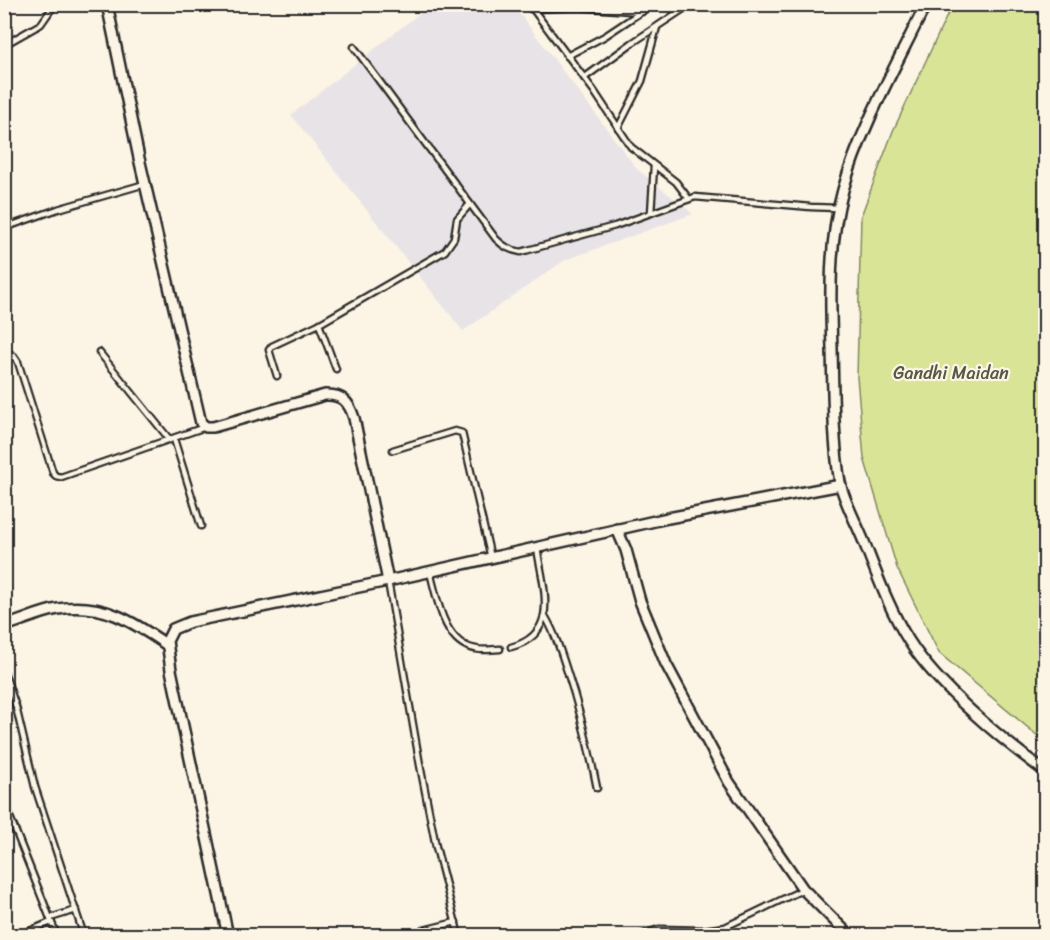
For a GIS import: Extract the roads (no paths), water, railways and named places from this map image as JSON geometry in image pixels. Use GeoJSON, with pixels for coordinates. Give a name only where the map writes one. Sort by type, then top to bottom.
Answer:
{"type":"FeatureCollection","features":[{"type":"Feature","properties":{"kind":"street"},"geometry":{"type":"LineString","coordinates":[[107,4],[200,419],[206,427],[213,427],[325,395],[335,395],[347,402],[354,418],[388,581]]}},
{"type":"Feature","properties":{"kind":"street"},"geometry":{"type":"LineString","coordinates":[[926,4],[867,126],[842,191],[832,270],[831,332],[841,485],[873,565],[909,641],[948,688],[971,710],[1025,757],[1046,772]]}},
{"type":"Feature","properties":{"kind":"street"},"geometry":{"type":"LineString","coordinates":[[228,936],[167,645],[169,634],[173,629],[190,622],[430,572],[617,529],[841,485]]}},
{"type":"Feature","properties":{"kind":"street"},"geometry":{"type":"LineString","coordinates":[[617,529],[626,550],[640,601],[666,664],[729,782],[803,889],[850,936]]}},
{"type":"Feature","properties":{"kind":"street"},"geometry":{"type":"LineString","coordinates":[[4,626],[58,609],[94,610],[115,614],[132,621],[167,645]]}},
{"type":"Feature","properties":{"kind":"lane"},"geometry":{"type":"LineString","coordinates":[[4,45],[41,24],[55,4]]}},
{"type":"Feature","properties":{"kind":"lane"},"geometry":{"type":"LineString","coordinates":[[567,56],[605,36],[653,4]]}},
{"type":"Feature","properties":{"kind":"lane"},"geometry":{"type":"LineString","coordinates":[[584,78],[691,4]]}},
{"type":"Feature","properties":{"kind":"lane"},"geometry":{"type":"LineString","coordinates":[[530,7],[579,7],[642,12]]}},
{"type":"Feature","properties":{"kind":"lane"},"geometry":{"type":"LineString","coordinates":[[530,7],[584,78],[631,147],[676,182],[689,199]]}},
{"type":"Feature","properties":{"kind":"lane"},"geometry":{"type":"LineString","coordinates":[[618,128],[642,81],[657,27]]}},
{"type":"Feature","properties":{"kind":"lane"},"geometry":{"type":"LineString","coordinates":[[354,47],[470,204],[502,245],[513,251],[521,252],[615,226],[689,199],[706,197],[839,208]]}},
{"type":"Feature","properties":{"kind":"lane"},"geometry":{"type":"LineString","coordinates":[[651,213],[654,166]]}},
{"type":"Feature","properties":{"kind":"lane"},"geometry":{"type":"LineString","coordinates":[[4,228],[58,209],[146,184]]}},
{"type":"Feature","properties":{"kind":"lane"},"geometry":{"type":"LineString","coordinates":[[277,376],[270,347],[319,324],[445,251],[454,238],[458,219],[470,204]]}},
{"type":"Feature","properties":{"kind":"lane"},"geometry":{"type":"LineString","coordinates":[[319,324],[336,369]]}},
{"type":"Feature","properties":{"kind":"lane"},"geometry":{"type":"LineString","coordinates":[[4,350],[18,362],[53,473],[56,476],[61,477],[206,427]]}},
{"type":"Feature","properties":{"kind":"lane"},"geometry":{"type":"LineString","coordinates":[[99,352],[172,440],[201,526]]}},
{"type":"Feature","properties":{"kind":"lane"},"geometry":{"type":"LineString","coordinates":[[393,450],[455,431],[462,433],[491,558]]}},
{"type":"Feature","properties":{"kind":"lane"},"geometry":{"type":"LineString","coordinates":[[511,647],[530,641],[542,625],[545,616],[537,548]]}},
{"type":"Feature","properties":{"kind":"lane"},"geometry":{"type":"LineString","coordinates":[[430,572],[440,612],[450,631],[470,647],[500,649]]}},
{"type":"Feature","properties":{"kind":"lane"},"geometry":{"type":"LineString","coordinates":[[388,581],[436,848],[459,936]]}},
{"type":"Feature","properties":{"kind":"lane"},"geometry":{"type":"LineString","coordinates":[[545,616],[554,634],[580,711],[597,788]]}},
{"type":"Feature","properties":{"kind":"lane"},"geometry":{"type":"LineString","coordinates":[[4,672],[16,707],[35,787],[84,936]]}},
{"type":"Feature","properties":{"kind":"lane"},"geometry":{"type":"LineString","coordinates":[[4,802],[57,936]]}},
{"type":"Feature","properties":{"kind":"lane"},"geometry":{"type":"LineString","coordinates":[[638,936],[659,928],[703,930],[725,927],[803,889]]}},
{"type":"Feature","properties":{"kind":"lane"},"geometry":{"type":"LineString","coordinates":[[18,936],[76,910]]}},
{"type":"Feature","properties":{"kind":"lane"},"geometry":{"type":"LineString","coordinates":[[399,936],[456,922]]}},
{"type":"Feature","properties":{"kind":"park label","name":"Gandhi Maidan"},"geometry":{"type":"Point","coordinates":[951,373]}}]}
